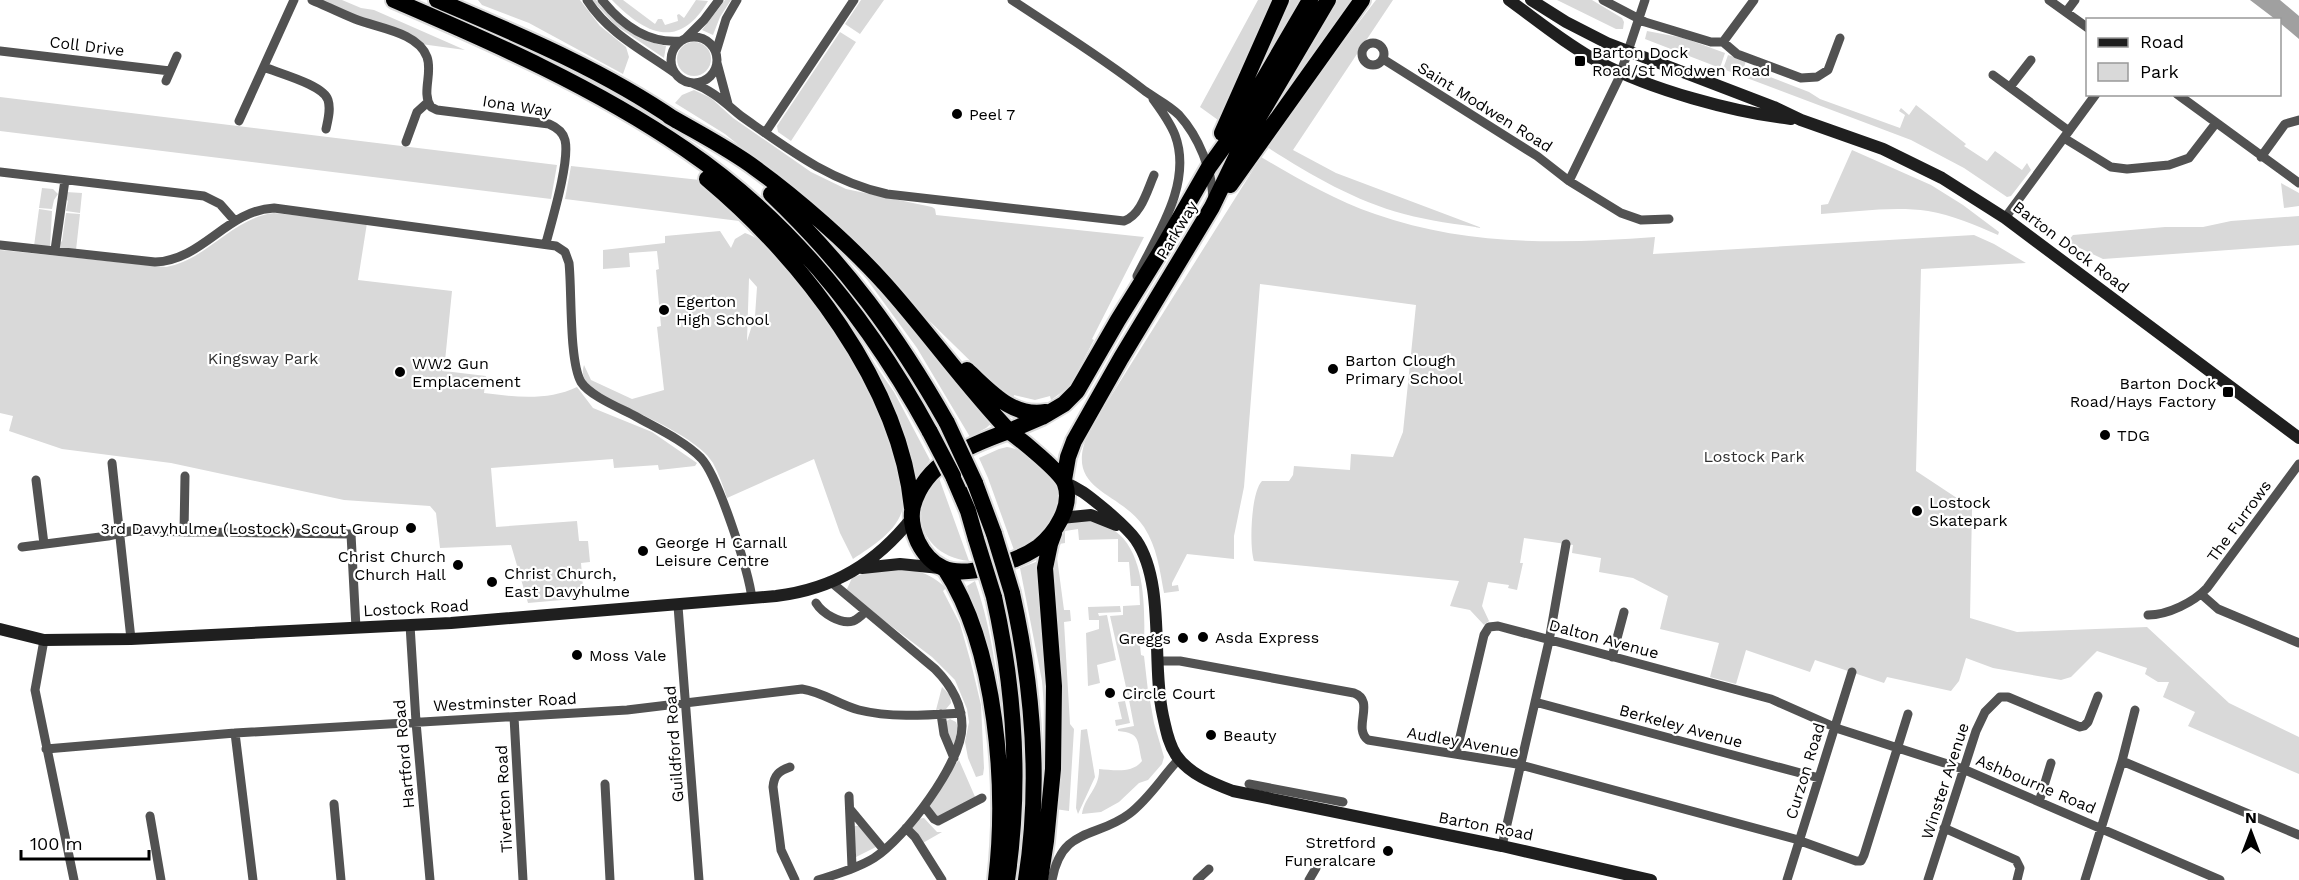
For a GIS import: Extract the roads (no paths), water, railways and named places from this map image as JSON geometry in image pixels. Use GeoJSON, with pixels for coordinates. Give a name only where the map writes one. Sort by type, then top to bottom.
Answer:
{"type":"FeatureCollection","features":[{"type":"Feature","properties":{"kind":"highway"},"geometry":{"type":"LineString","coordinates":[[393,0],[495,43],[608,100],[687,150],[768,217],[800,249],[830,282],[885,355],[953,476],[968,511],[994,597],[1008,667],[1016,757],[1013,826],[1007,880]]}},
{"type":"Feature","properties":{"kind":"highway"},"geometry":{"type":"LineString","coordinates":[[437,0],[566,57],[626,89],[706,141],[763,187],[823,246],[888,326],[913,363],[947,423],[975,483],[1012,593],[1026,661],[1032,715],[1034,794],[1026,880]]}},
{"type":"Feature","properties":{"kind":"highway"},"geometry":{"type":"LineString","coordinates":[[1246,126],[1281,0]]}},
{"type":"Feature","properties":{"kind":"highway"},"geometry":{"type":"LineString","coordinates":[[1235,146],[1310,0]]}},
{"type":"Feature","properties":{"kind":"highway"},"geometry":{"type":"LineString","coordinates":[[1235,146],[1328,0]]}},
{"type":"Feature","properties":{"kind":"highway"},"geometry":{"type":"LineString","coordinates":[[1246,126],[1361,1]]}},
{"type":"Feature","properties":{"kind":"highway"},"geometry":{"type":"LineString","coordinates":[[608,100],[635,124],[687,162],[733,202],[773,241],[829,309],[862,363],[888,417],[904,460],[919,543],[931,560],[944,568],[968,571],[1010,561],[1038,547],[1059,522]]}},
{"type":"Feature","properties":{"kind":"highway"},"geometry":{"type":"LineString","coordinates":[[669,116],[731,152],[779,187],[883,282],[927,332],[998,399],[1009,432],[1065,482],[1067,497],[1050,544],[1045,568],[1052,653],[1054,726],[1050,807],[1040,880]]}},
{"type":"Feature","properties":{"kind":"highway","name":"Parkway"},"geometry":{"type":"LineString","coordinates":[[1009,432],[1064,404],[1077,391],[1208,169],[1235,146]]}},
{"type":"Feature","properties":{"kind":"highway","name":"Parkway"},"geometry":{"type":"LineString","coordinates":[[1065,482],[1068,457],[1074,441],[1121,357],[1212,207],[1235,146]]}},
{"type":"Feature","properties":{"kind":"highway"},"geometry":{"type":"LineString","coordinates":[[1002,412],[1017,410],[1035,414],[1054,410]]}},
{"type":"Feature","properties":{"kind":"highway"},"geometry":{"type":"LineString","coordinates":[[912,513],[923,482],[939,465],[981,442],[1009,432]]}},
{"type":"Feature","properties":{"kind":"highway"},"geometry":{"type":"LineString","coordinates":[[944,568],[958,589],[970,619],[981,657],[994,723],[999,831],[996,880]]}},
{"type":"Feature","properties":{"kind":"main road","name":"Barton Dock Road"},"geometry":{"type":"LineString","coordinates":[[1509,0],[1583,52],[1620,73],[1696,98],[1772,117],[1801,120]]}},
{"type":"Feature","properties":{"kind":"main road","name":"Barton Dock Road"},"geometry":{"type":"LineString","coordinates":[[1530,0],[1589,34],[1627,51],[1774,107],[1801,120],[1883,149],[1942,178],[2005,218],[2299,438]]}},
{"type":"Feature","properties":{"kind":"main road","name":"Barton Road"},"geometry":{"type":"LineString","coordinates":[[1065,482],[1086,494],[1128,530],[1141,550],[1153,588],[1159,691],[1164,724],[1172,748],[1191,771],[1211,783],[1233,791],[1262,792],[1315,803],[1651,880]]}},
{"type":"Feature","properties":{"kind":"main road","name":"Lostock Road"},"geometry":{"type":"LineString","coordinates":[[0,629],[44,640],[131,639],[410,625],[678,606],[793,594],[831,582],[856,570],[889,545],[912,513]]}},
{"type":"Feature","properties":{"kind":"main road"},"geometry":{"type":"LineString","coordinates":[[1059,522],[1091,514],[1128,530]]}},
{"type":"Feature","properties":{"kind":"main road","name":"Lostock Road"},"geometry":{"type":"LineString","coordinates":[[856,570],[888,564],[944,568]]}},
{"type":"Feature","properties":{"kind":"street"},"geometry":{"type":"LineString","coordinates":[[239,121],[294,0]]}},
{"type":"Feature","properties":{"kind":"street"},"geometry":{"type":"LineString","coordinates":[[312,0],[356,20],[404,36],[426,52],[429,61],[428,102],[417,112],[406,142]]}},
{"type":"Feature","properties":{"kind":"street"},"geometry":{"type":"LineString","coordinates":[[587,0],[614,30],[679,78],[706,88],[765,133],[831,176],[867,190],[910,197],[1124,221],[1132,218],[1137,212],[1154,175]]}},
{"type":"Feature","properties":{"kind":"street"},"geometry":{"type":"LineString","coordinates":[[602,0],[616,16],[649,38],[662,41],[693,37],[707,40],[716,52]]}},
{"type":"Feature","properties":{"kind":"street"},"geometry":{"type":"LineString","coordinates":[[675,73],[670,59],[676,45],[704,20],[718,0]]}},
{"type":"Feature","properties":{"kind":"street"},"geometry":{"type":"LineString","coordinates":[[728,104],[716,52],[721,29],[737,0]]}},
{"type":"Feature","properties":{"kind":"street"},"geometry":{"type":"LineString","coordinates":[[765,133],[854,0]]}},
{"type":"Feature","properties":{"kind":"street"},"geometry":{"type":"LineString","coordinates":[[1012,0],[1105,61],[1172,110],[1198,143],[1208,169],[1212,189],[1212,207]]}},
{"type":"Feature","properties":{"kind":"street"},"geometry":{"type":"LineString","coordinates":[[1603,0],[1638,19],[1711,42],[1724,42],[1732,51],[1745,57],[1809,80],[1828,70],[1840,38]]}},
{"type":"Feature","properties":{"kind":"street"},"geometry":{"type":"LineString","coordinates":[[1569,181],[1620,73],[1645,0]]}},
{"type":"Feature","properties":{"kind":"street"},"geometry":{"type":"LineString","coordinates":[[1724,42],[1754,0]]}},
{"type":"Feature","properties":{"kind":"street"},"geometry":{"type":"LineString","coordinates":[[2049,0],[2086,27]]}},
{"type":"Feature","properties":{"kind":"street"},"geometry":{"type":"LineString","coordinates":[[2066,12],[2075,0]]}},
{"type":"Feature","properties":{"kind":"street","name":"Coll Drive"},"geometry":{"type":"LineString","coordinates":[[0,51],[171,71]]}},
{"type":"Feature","properties":{"kind":"street"},"geometry":{"type":"LineString","coordinates":[[166,81],[177,56]]}},
{"type":"Feature","properties":{"kind":"street","name":"Saint Modwen Road"},"geometry":{"type":"LineString","coordinates":[[1383,59],[1537,156],[1569,181],[1632,218],[1669,219]]}},
{"type":"Feature","properties":{"kind":"street"},"geometry":{"type":"LineString","coordinates":[[2010,87],[2031,60]]}},
{"type":"Feature","properties":{"kind":"street"},"geometry":{"type":"LineString","coordinates":[[692,83],[699,83],[711,76],[717,63]]}},
{"type":"Feature","properties":{"kind":"street"},"geometry":{"type":"LineString","coordinates":[[264,67],[315,87],[326,95],[329,105],[326,129]]}},
{"type":"Feature","properties":{"kind":"street"},"geometry":{"type":"LineString","coordinates":[[1993,75],[2111,167],[2127,169],[2169,165],[2189,158],[2216,123]]}},
{"type":"Feature","properties":{"kind":"street"},"geometry":{"type":"LineString","coordinates":[[1118,320],[1167,213],[1178,177],[1179,153],[1174,133],[1151,96]]}},
{"type":"Feature","properties":{"kind":"street"},"geometry":{"type":"LineString","coordinates":[[2005,218],[2095,96]]}},
{"type":"Feature","properties":{"kind":"street"},"geometry":{"type":"LineString","coordinates":[[2180,96],[2299,183]]}},
{"type":"Feature","properties":{"kind":"street","name":"Iona Way"},"geometry":{"type":"LineString","coordinates":[[428,102],[437,110],[549,124],[561,131],[566,147],[561,183],[546,243]]}},
{"type":"Feature","properties":{"kind":"street"},"geometry":{"type":"LineString","coordinates":[[2261,157],[2285,124],[2299,120]]}},
{"type":"Feature","properties":{"kind":"street"},"geometry":{"type":"LineString","coordinates":[[0,172],[204,196],[220,204],[235,221]]}},
{"type":"Feature","properties":{"kind":"street"},"geometry":{"type":"LineString","coordinates":[[55,250],[65,180]]}},
{"type":"Feature","properties":{"kind":"street"},"geometry":{"type":"LineString","coordinates":[[0,245],[155,262],[171,261],[188,254],[235,221],[257,210],[283,208],[546,243],[561,249],[570,263],[574,343],[580,380],[592,393],[676,440],[700,458],[710,473],[731,525],[746,566],[752,599]]}},
{"type":"Feature","properties":{"kind":"street"},"geometry":{"type":"LineString","coordinates":[[112,463],[131,639]]}},
{"type":"Feature","properties":{"kind":"street","name":"The Furrows"},"geometry":{"type":"LineString","coordinates":[[2148,615],[2161,614],[2201,594],[2299,464]]}},
{"type":"Feature","properties":{"kind":"street"},"geometry":{"type":"LineString","coordinates":[[184,532],[185,476]]}},
{"type":"Feature","properties":{"kind":"street"},"geometry":{"type":"LineString","coordinates":[[36,480],[44,544]]}},
{"type":"Feature","properties":{"kind":"street"},"geometry":{"type":"LineString","coordinates":[[22,547],[130,531],[351,534],[356,628]]}},
{"type":"Feature","properties":{"kind":"street"},"geometry":{"type":"LineString","coordinates":[[1502,846],[1549,641],[1566,544]]}},
{"type":"Feature","properties":{"kind":"street"},"geometry":{"type":"LineString","coordinates":[[818,880],[841,877],[852,867],[874,858],[906,828],[924,806],[954,758],[962,733],[961,713],[948,682],[831,582]]}},
{"type":"Feature","properties":{"kind":"street"},"geometry":{"type":"LineString","coordinates":[[2201,594],[2218,609],[2299,643]]}},
{"type":"Feature","properties":{"kind":"street"},"geometry":{"type":"LineString","coordinates":[[816,603],[821,612],[846,622],[853,621],[865,612]]}},
{"type":"Feature","properties":{"kind":"street","name":"Guildford Road"},"geometry":{"type":"LineString","coordinates":[[678,606],[699,880]]}},
{"type":"Feature","properties":{"kind":"street"},"geometry":{"type":"LineString","coordinates":[[1612,657],[1624,612]]}},
{"type":"Feature","properties":{"kind":"street","name":"Hartford Road"},"geometry":{"type":"LineString","coordinates":[[410,625],[430,880]]}},
{"type":"Feature","properties":{"kind":"street","name":"Dalton Avenue"},"geometry":{"type":"LineString","coordinates":[[1456,754],[1486,629],[1498,626],[1763,697],[1835,727]]}},
{"type":"Feature","properties":{"kind":"street"},"geometry":{"type":"LineString","coordinates":[[44,640],[35,690],[74,880]]}},
{"type":"Feature","properties":{"kind":"street","name":"Audley Avenue"},"geometry":{"type":"LineString","coordinates":[[1157,660],[1180,661],[1354,693],[1359,695],[1364,703],[1361,730],[1368,740],[1520,766],[1799,841],[1852,860],[1862,860],[1898,748]]}},
{"type":"Feature","properties":{"kind":"street","name":"Curzon Road"},"geometry":{"type":"LineString","coordinates":[[1787,880],[1852,672]]}},
{"type":"Feature","properties":{"kind":"street","name":"Westminster Road"},"geometry":{"type":"LineString","coordinates":[[46,749],[235,733],[627,710],[802,689],[814,691],[839,703],[872,713],[961,713]]}},
{"type":"Feature","properties":{"kind":"street","name":"Winster Avenue"},"geometry":{"type":"LineString","coordinates":[[1928,880],[1979,723],[1989,706],[2000,696],[2008,697],[2080,727],[2088,722],[2098,696]]}},
{"type":"Feature","properties":{"kind":"street","name":"Berkeley Avenue"},"geometry":{"type":"LineString","coordinates":[[1535,702],[1819,778]]}},
{"type":"Feature","properties":{"kind":"street"},"geometry":{"type":"LineString","coordinates":[[2085,880],[2102,829],[2135,711]]}},
{"type":"Feature","properties":{"kind":"street"},"geometry":{"type":"LineString","coordinates":[[941,714],[944,734],[954,758]]}},
{"type":"Feature","properties":{"kind":"street"},"geometry":{"type":"LineString","coordinates":[[1898,748],[1908,714]]}},
{"type":"Feature","properties":{"kind":"street","name":"Tiverton Road"},"geometry":{"type":"LineString","coordinates":[[514,717],[523,880]]}},
{"type":"Feature","properties":{"kind":"street","name":"Ashbourne Road"},"geometry":{"type":"LineString","coordinates":[[1835,727],[1963,769],[2220,880]]}},
{"type":"Feature","properties":{"kind":"street"},"geometry":{"type":"LineString","coordinates":[[235,733],[253,880]]}},
{"type":"Feature","properties":{"kind":"street"},"geometry":{"type":"LineString","coordinates":[[1052,880],[1058,860],[1067,847],[1078,837],[1120,820],[1134,810],[1179,759]]}},
{"type":"Feature","properties":{"kind":"street"},"geometry":{"type":"LineString","coordinates":[[2122,761],[2299,835]]}},
{"type":"Feature","properties":{"kind":"street"},"geometry":{"type":"LineString","coordinates":[[2039,802],[2051,763]]}},
{"type":"Feature","properties":{"kind":"street"},"geometry":{"type":"LineString","coordinates":[[790,767],[779,771],[773,787],[781,850],[795,880]]}},
{"type":"Feature","properties":{"kind":"street"},"geometry":{"type":"LineString","coordinates":[[605,784],[610,880]]}},
{"type":"Feature","properties":{"kind":"street"},"geometry":{"type":"LineString","coordinates":[[1249,784],[1262,792]]}},
{"type":"Feature","properties":{"kind":"street"},"geometry":{"type":"LineString","coordinates":[[849,796],[852,867]]}},
{"type":"Feature","properties":{"kind":"street"},"geometry":{"type":"LineString","coordinates":[[924,806],[934,819],[939,821],[982,798]]}},
{"type":"Feature","properties":{"kind":"street"},"geometry":{"type":"LineString","coordinates":[[1315,803],[1343,802]]}},
{"type":"Feature","properties":{"kind":"street"},"geometry":{"type":"LineString","coordinates":[[334,804],[341,880]]}},
{"type":"Feature","properties":{"kind":"street"},"geometry":{"type":"LineString","coordinates":[[850,809],[884,850]]}},
{"type":"Feature","properties":{"kind":"street"},"geometry":{"type":"LineString","coordinates":[[150,816],[161,880]]}},
{"type":"Feature","properties":{"kind":"street"},"geometry":{"type":"LineString","coordinates":[[906,828],[915,837],[942,880]]}},
{"type":"Feature","properties":{"kind":"street"},"geometry":{"type":"LineString","coordinates":[[1944,828],[2016,860],[2020,868],[2017,880]]}},
{"type":"Feature","properties":{"kind":"street"},"geometry":{"type":"LineString","coordinates":[[1309,880],[1317,868]]}},
{"type":"Feature","properties":{"kind":"street"},"geometry":{"type":"LineString","coordinates":[[1197,880],[1209,869]]}},
{"type":"Feature","properties":{"kind":"place","name":"Barton Dock Road/St Modwen Road"},"geometry":{"type":"Point","coordinates":[1580,61]}},
{"type":"Feature","properties":{"kind":"place","name":"Peel 7"},"geometry":{"type":"Point","coordinates":[957,114]}},
{"type":"Feature","properties":{"kind":"place","name":"Egerton High School"},"geometry":{"type":"Point","coordinates":[664,310]}},
{"type":"Feature","properties":{"kind":"place","name":"Barton Clough Primary School"},"geometry":{"type":"Point","coordinates":[1333,369]}},
{"type":"Feature","properties":{"kind":"place","name":"WW2 Gun Emplacement"},"geometry":{"type":"Point","coordinates":[400,372]}},
{"type":"Feature","properties":{"kind":"place","name":"Barton Dock Road/Hays Factory"},"geometry":{"type":"Point","coordinates":[2228,392]}},
{"type":"Feature","properties":{"kind":"place","name":"TDG"},"geometry":{"type":"Point","coordinates":[2105,435]}},
{"type":"Feature","properties":{"kind":"place","name":"Lostock Skatepark"},"geometry":{"type":"Point","coordinates":[1917,511]}},
{"type":"Feature","properties":{"kind":"place","name":"3rd Davyhulme (Lostock) Scout Group"},"geometry":{"type":"Point","coordinates":[411,528]}},
{"type":"Feature","properties":{"kind":"place","name":"George H Carnall Leisure Centre"},"geometry":{"type":"Point","coordinates":[643,551]}},
{"type":"Feature","properties":{"kind":"place","name":"Christ Church Church Hall"},"geometry":{"type":"Point","coordinates":[458,565]}},
{"type":"Feature","properties":{"kind":"place","name":"Christ Church, East Davyhulme"},"geometry":{"type":"Point","coordinates":[492,582]}},
{"type":"Feature","properties":{"kind":"place","name":"Asda Express"},"geometry":{"type":"Point","coordinates":[1203,637]}},
{"type":"Feature","properties":{"kind":"place","name":"Greggs"},"geometry":{"type":"Point","coordinates":[1183,638]}},
{"type":"Feature","properties":{"kind":"place","name":"Moss Vale"},"geometry":{"type":"Point","coordinates":[577,655]}},
{"type":"Feature","properties":{"kind":"place","name":"Circle Court"},"geometry":{"type":"Point","coordinates":[1110,693]}},
{"type":"Feature","properties":{"kind":"place","name":"Beauty"},"geometry":{"type":"Point","coordinates":[1211,735]}},
{"type":"Feature","properties":{"kind":"place","name":"Stretford Funeralcare"},"geometry":{"type":"Point","coordinates":[1388,851]}},
{"type":"Feature","properties":{"kind":"park label","name":"Kingsway Park"},"geometry":{"type":"Point","coordinates":[263,358]}},
{"type":"Feature","properties":{"kind":"park label","name":"Lostock Park"},"geometry":{"type":"Point","coordinates":[1754,456]}}]}
